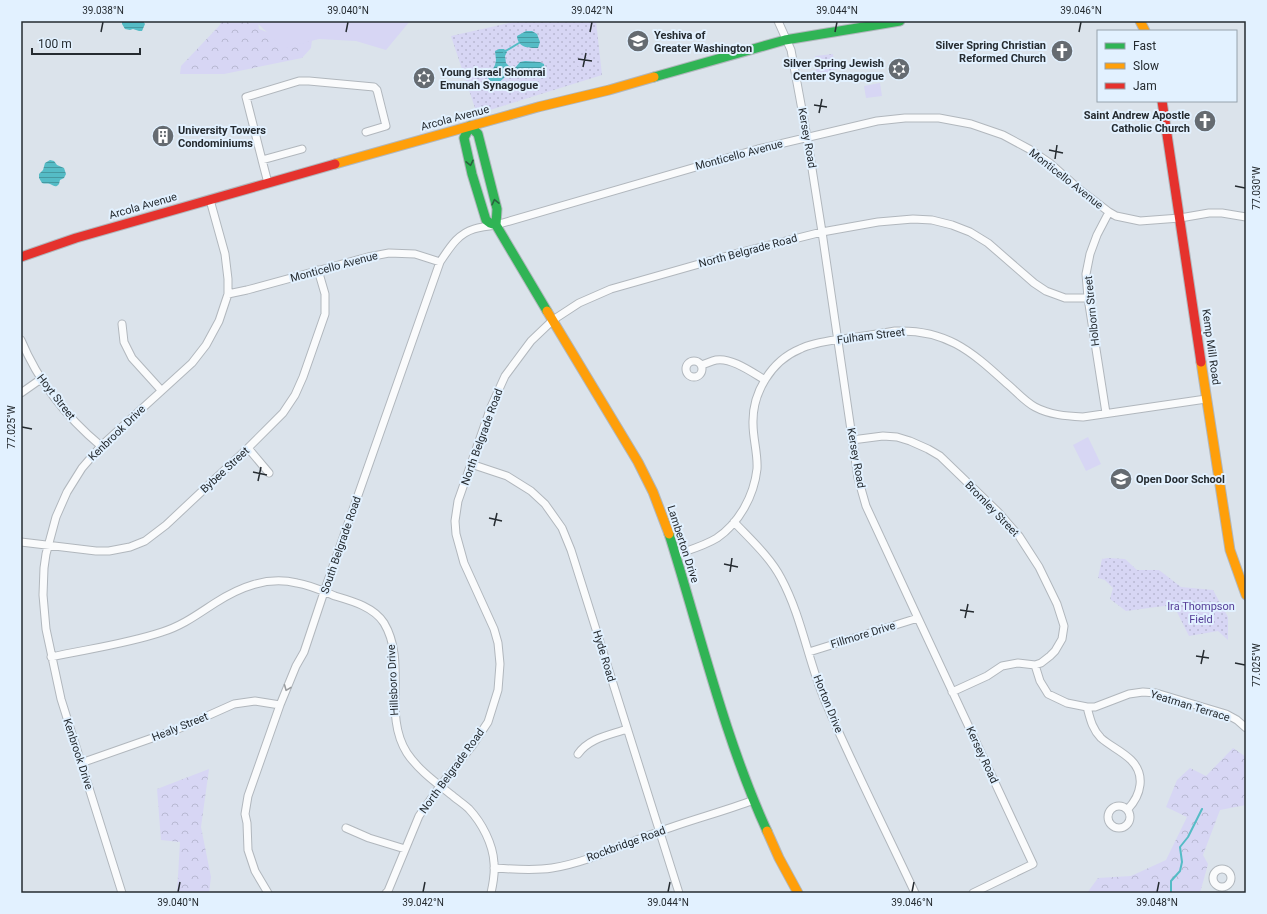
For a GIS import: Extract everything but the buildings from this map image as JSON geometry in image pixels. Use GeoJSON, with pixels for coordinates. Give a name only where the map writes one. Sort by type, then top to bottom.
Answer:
{"type":"FeatureCollection","features":[{"type":"Feature","properties":{"kind":"street","name":"Kersey Road"},"geometry":{"type":"LineString","coordinates":[[778,21],[785,40],[791,50],[807,137],[858,478],[866,506],[1033,864],[973,893]]}},
{"type":"Feature","properties":{"kind":"street","name":"Arcola Avenue"},"geometry":{"type":"LineString","coordinates":[[21,257],[76,238],[268,183],[538,107],[609,90],[785,40],[900,21]]}},
{"type":"Feature","properties":{"kind":"street"},"geometry":{"type":"LineString","coordinates":[[1140,21],[1144,30]]}},
{"type":"Feature","properties":{"kind":"street"},"geometry":{"type":"LineString","coordinates":[[268,183],[246,97],[299,81],[374,87],[377,90],[386,126],[366,132]]}},
{"type":"Feature","properties":{"kind":"street","name":"Kemp Mill Road"},"geometry":{"type":"LineString","coordinates":[[1162,102],[1230,550],[1246,595]]}},
{"type":"Feature","properties":{"kind":"street","name":"Monticello Avenue"},"geometry":{"type":"LineString","coordinates":[[496,225],[758,148],[877,121],[905,118],[939,118],[971,124],[1003,135],[1029,149],[1051,164],[1079,189],[1116,216],[1140,221],[1222,213],[1246,217]]}},
{"type":"Feature","properties":{"kind":"street"},"geometry":{"type":"LineString","coordinates":[[470,126],[478,134],[497,209],[498,218],[496,225]]}},
{"type":"Feature","properties":{"kind":"street","name":"Lamberton Drive"},"geometry":{"type":"LineString","coordinates":[[470,126],[464,138],[472,174],[486,220],[496,225],[553,320],[645,477],[658,507],[675,555],[733,742],[754,800],[765,830],[798,893]]}},
{"type":"Feature","properties":{"kind":"street"},"geometry":{"type":"LineString","coordinates":[[262,160],[302,149]]}},
{"type":"Feature","properties":{"kind":"street","name":"Kenbrook Drive"},"geometry":{"type":"LineString","coordinates":[[122,893],[61,699],[46,629],[43,595],[44,568],[56,517],[67,492],[82,468],[101,446],[192,363],[206,345],[219,320],[228,294],[225,254],[210,200]]}},
{"type":"Feature","properties":{"kind":"street","name":"Holborn Street"},"geometry":{"type":"LineString","coordinates":[[1106,413],[1088,298],[1086,274],[1090,254],[1097,235],[1109,212]]}},
{"type":"Feature","properties":{"kind":"street","name":"North Belgrade Road"},"geometry":{"type":"LineString","coordinates":[[386,893],[419,816],[440,786],[472,746],[488,722],[498,690],[500,664],[498,643],[494,629],[464,563],[456,534],[455,521],[458,501],[491,406],[505,376],[531,341],[553,320],[578,303],[610,289],[738,253],[822,232],[878,222],[913,219],[932,220],[952,225],[970,232],[988,243],[1034,283],[1046,291],[1065,298],[1088,298]]}},
{"type":"Feature","properties":{"kind":"street","name":"South Belgrade Road"},"geometry":{"type":"LineString","coordinates":[[268,893],[255,872],[248,850],[248,823],[245,814],[248,796],[280,704],[296,666],[304,652],[440,262],[451,245],[464,234],[473,229],[496,225]]}},
{"type":"Feature","properties":{"kind":"street","name":"Monticello Avenue"},"geometry":{"type":"LineString","coordinates":[[228,294],[368,257],[389,253],[415,254],[440,262]]}},
{"type":"Feature","properties":{"kind":"street","name":"Bybee Street"},"geometry":{"type":"LineString","coordinates":[[21,542],[96,551],[109,551],[130,547],[145,541],[166,525],[283,413],[295,395],[303,377],[325,314],[325,294],[318,270]]}},
{"type":"Feature","properties":{"kind":"street"},"geometry":{"type":"LineString","coordinates":[[122,324],[124,342],[132,358],[161,390]]}},
{"type":"Feature","properties":{"kind":"street","name":"Fulham Street"},"geometry":{"type":"LineString","coordinates":[[675,555],[708,544],[727,531],[747,503],[754,486],[757,469],[752,425],[753,411],[757,398],[765,380],[777,363],[800,348],[838,340],[895,332],[906,331],[930,334],[956,343],[970,352],[984,362],[1028,403],[1037,408],[1062,416],[1083,417],[1206,399]]}},
{"type":"Feature","properties":{"kind":"street","name":"Hoyt Street"},"geometry":{"type":"LineString","coordinates":[[21,340],[28,357],[41,379],[64,412],[101,446]]}},
{"type":"Feature","properties":{"kind":"street"},"geometry":{"type":"LineString","coordinates":[[702,366],[717,360],[726,360],[765,380]]}},
{"type":"Feature","properties":{"kind":"street"},"geometry":{"type":"LineString","coordinates":[[21,393],[41,379]]}},
{"type":"Feature","properties":{"kind":"street","name":"Bromley Street"},"geometry":{"type":"LineString","coordinates":[[852,440],[883,436],[897,437],[928,448],[940,456],[998,512],[1019,536],[1040,569],[1064,626],[1062,639],[1055,651],[1035,665]]}},
{"type":"Feature","properties":{"kind":"street"},"geometry":{"type":"LineString","coordinates":[[248,448],[269,473]]}},
{"type":"Feature","properties":{"kind":"street","name":"Hyde Road"},"geometry":{"type":"LineString","coordinates":[[471,464],[506,476],[531,491],[546,504],[562,528],[571,550],[679,893]]}},
{"type":"Feature","properties":{"kind":"street","name":"Horton Drive"},"geometry":{"type":"LineString","coordinates":[[734,522],[761,549],[780,577],[794,607],[822,693],[834,722],[916,893]]}},
{"type":"Feature","properties":{"kind":"street","name":"Hillsboro Drive"},"geometry":{"type":"LineString","coordinates":[[51,657],[139,639],[164,632],[190,620],[228,595],[244,587],[264,581],[285,581],[298,583],[361,604],[378,617],[384,624],[393,643],[395,717],[400,738],[407,753],[416,764],[440,786],[469,809],[478,821],[490,843],[494,863],[491,893]]}},
{"type":"Feature","properties":{"kind":"street","name":"Fillmore Drive"},"geometry":{"type":"LineString","coordinates":[[809,652],[918,618]]}},
{"type":"Feature","properties":{"kind":"street"},"geometry":{"type":"LineString","coordinates":[[952,692],[987,676],[1002,666],[1018,663],[1035,665],[1040,681],[1048,694],[1067,703],[1087,707],[1093,728],[1096,732],[1101,738],[1131,759],[1137,767],[1140,789],[1135,800],[1128,809]]}},
{"type":"Feature","properties":{"kind":"street","name":"Yeatman Terrace"},"geometry":{"type":"LineString","coordinates":[[1087,707],[1095,707],[1129,694],[1143,692],[1156,693],[1226,714],[1237,720],[1246,728]]}},
{"type":"Feature","properties":{"kind":"street","name":"Healy Street"},"geometry":{"type":"LineString","coordinates":[[81,763],[178,729],[234,704],[255,701],[280,704]]}},
{"type":"Feature","properties":{"kind":"street"},"geometry":{"type":"LineString","coordinates":[[578,754],[583,747],[591,741],[627,729]]}},
{"type":"Feature","properties":{"kind":"street","name":"Rockbridge Road"},"geometry":{"type":"LineString","coordinates":[[494,868],[531,869],[562,866],[594,856],[659,831],[754,800]]}},
{"type":"Feature","properties":{"kind":"street"},"geometry":{"type":"LineString","coordinates":[[346,828],[369,838],[405,849]]}},
{"type":"Feature","properties":{"kind":"green space"},"geometry":{"type":"Polygon","coordinates":[[[222,21],[258,21],[259,29],[287,40],[313,32],[311,48],[302,58],[224,74],[180,74],[181,66],[222,21]]]}},
{"type":"Feature","properties":{"kind":"green space"},"geometry":{"type":"Polygon","coordinates":[[[255,21],[410,21],[386,50],[356,41],[319,39],[284,48],[255,21]]]}},
{"type":"Feature","properties":{"kind":"green space"},"geometry":{"type":"Polygon","coordinates":[[[518,21],[596,21],[602,75],[477,114],[451,36],[518,21]]]}},
{"type":"Feature","properties":{"kind":"green space"},"geometry":{"type":"Polygon","coordinates":[[[833,54],[835,78],[817,80],[815,56],[833,54]]]}},
{"type":"Feature","properties":{"kind":"green space"},"geometry":{"type":"Polygon","coordinates":[[[581,55],[592,62],[585,71],[575,64],[581,55]]]}},
{"type":"Feature","properties":{"kind":"green space"},"geometry":{"type":"Polygon","coordinates":[[[880,83],[882,96],[866,98],[864,86],[880,83]]]}},
{"type":"Feature","properties":{"kind":"green space"},"geometry":{"type":"Polygon","coordinates":[[[1088,437],[1101,464],[1086,471],[1073,445],[1088,437]]]}},
{"type":"Feature","properties":{"kind":"green space","name":"Ira Thompson Field"},"geometry":{"type":"Polygon","coordinates":[[[1102,559],[1125,559],[1137,570],[1159,570],[1181,587],[1213,590],[1228,617],[1228,640],[1218,631],[1189,636],[1175,608],[1164,606],[1126,611],[1110,599],[1113,588],[1105,580],[1098,578],[1102,559]]]}},
{"type":"Feature","properties":{"kind":"green space"},"geometry":{"type":"Polygon","coordinates":[[[1233,748],[1246,757],[1246,805],[1220,810],[1203,855],[1208,864],[1200,893],[1087,893],[1098,878],[1131,876],[1166,860],[1187,817],[1166,807],[1177,780],[1190,768],[1206,776],[1233,748]]]}},
{"type":"Feature","properties":{"kind":"green space"},"geometry":{"type":"Polygon","coordinates":[[[209,769],[201,827],[211,877],[209,893],[177,893],[180,842],[161,840],[157,789],[209,769]]]}},
{"type":"Feature","properties":{"kind":"water"},"geometry":{"type":"Polygon","coordinates":[[[122,21],[143,21],[145,24],[142,31],[133,29],[130,30],[125,29],[122,21]]]}},
{"type":"Feature","properties":{"kind":"water"},"geometry":{"type":"Polygon","coordinates":[[[526,31],[532,31],[537,34],[540,42],[538,48],[527,47],[519,43],[517,36],[526,31]]]}},
{"type":"Feature","properties":{"kind":"water"},"geometry":{"type":"Polygon","coordinates":[[[504,49],[507,52],[505,56],[506,63],[509,66],[513,66],[513,69],[509,70],[504,78],[496,85],[488,78],[495,65],[495,51],[504,49]]]}},
{"type":"Feature","properties":{"kind":"water"},"geometry":{"type":"Polygon","coordinates":[[[520,62],[540,62],[544,64],[545,73],[532,77],[515,68],[520,62]]]}},
{"type":"Feature","properties":{"kind":"water"},"geometry":{"type":"Polygon","coordinates":[[[50,160],[64,168],[66,174],[56,186],[42,183],[39,178],[39,174],[43,170],[45,163],[50,160]]]}},
{"type":"Feature","properties":{"kind":"waterway"},"geometry":{"type":"LineString","coordinates":[[504,52],[519,43]]}},
{"type":"Feature","properties":{"kind":"waterway"},"geometry":{"type":"LineString","coordinates":[[1171,893],[1171,881],[1180,871],[1182,862],[1180,847],[1188,837],[1202,809]]}},
{"type":"Feature","properties":{"kind":"traffic: fast"},"geometry":{"type":"LineString","coordinates":[[654,77],[785,40],[900,21]]}},
{"type":"Feature","properties":{"kind":"traffic: fast"},"geometry":{"type":"LineString","coordinates":[[496,225],[497,209],[478,134],[470,126],[464,138],[472,174],[486,220],[496,225],[547,311]]}},
{"type":"Feature","properties":{"kind":"traffic: fast"},"geometry":{"type":"LineString","coordinates":[[669,534],[725,722],[767,831]]}},
{"type":"Feature","properties":{"kind":"traffic: slow"},"geometry":{"type":"LineString","coordinates":[[1140,21],[1144,30]]}},
{"type":"Feature","properties":{"kind":"traffic: slow"},"geometry":{"type":"LineString","coordinates":[[335,164],[538,107],[609,90],[654,77]]}},
{"type":"Feature","properties":{"kind":"traffic: slow"},"geometry":{"type":"LineString","coordinates":[[547,311],[638,462],[653,492],[669,534]]}},
{"type":"Feature","properties":{"kind":"traffic: slow"},"geometry":{"type":"LineString","coordinates":[[1201,362],[1230,550],[1246,595]]}},
{"type":"Feature","properties":{"kind":"traffic: slow"},"geometry":{"type":"LineString","coordinates":[[767,831],[779,858],[798,893]]}},
{"type":"Feature","properties":{"kind":"traffic: jam"},"geometry":{"type":"LineString","coordinates":[[1162,102],[1201,362]]}},
{"type":"Feature","properties":{"kind":"traffic: jam"},"geometry":{"type":"LineString","coordinates":[[21,257],[76,238],[335,164]]}},
{"type":"Feature","properties":{"kind":"place","name":"Yeshiva of Greater Washington"},"geometry":{"type":"Point","coordinates":[638,41]}},
{"type":"Feature","properties":{"kind":"place","name":"Silver Spring Christian Reformed Church"},"geometry":{"type":"Point","coordinates":[1062,51]}},
{"type":"Feature","properties":{"kind":"place","name":"Silver Spring Jewish Center Synagogue"},"geometry":{"type":"Point","coordinates":[899,69]}},
{"type":"Feature","properties":{"kind":"place","name":"Young Israel Shomrai Emunah Synagogue"},"geometry":{"type":"Point","coordinates":[424,78]}},
{"type":"Feature","properties":{"kind":"place","name":"Saint Andrew Apostle Catholic Church"},"geometry":{"type":"Point","coordinates":[1205,121]}},
{"type":"Feature","properties":{"kind":"place","name":"University Towers Condominiums"},"geometry":{"type":"Point","coordinates":[163,136]}},
{"type":"Feature","properties":{"kind":"place","name":"Open Door School"},"geometry":{"type":"Point","coordinates":[1121,479]}}]}
